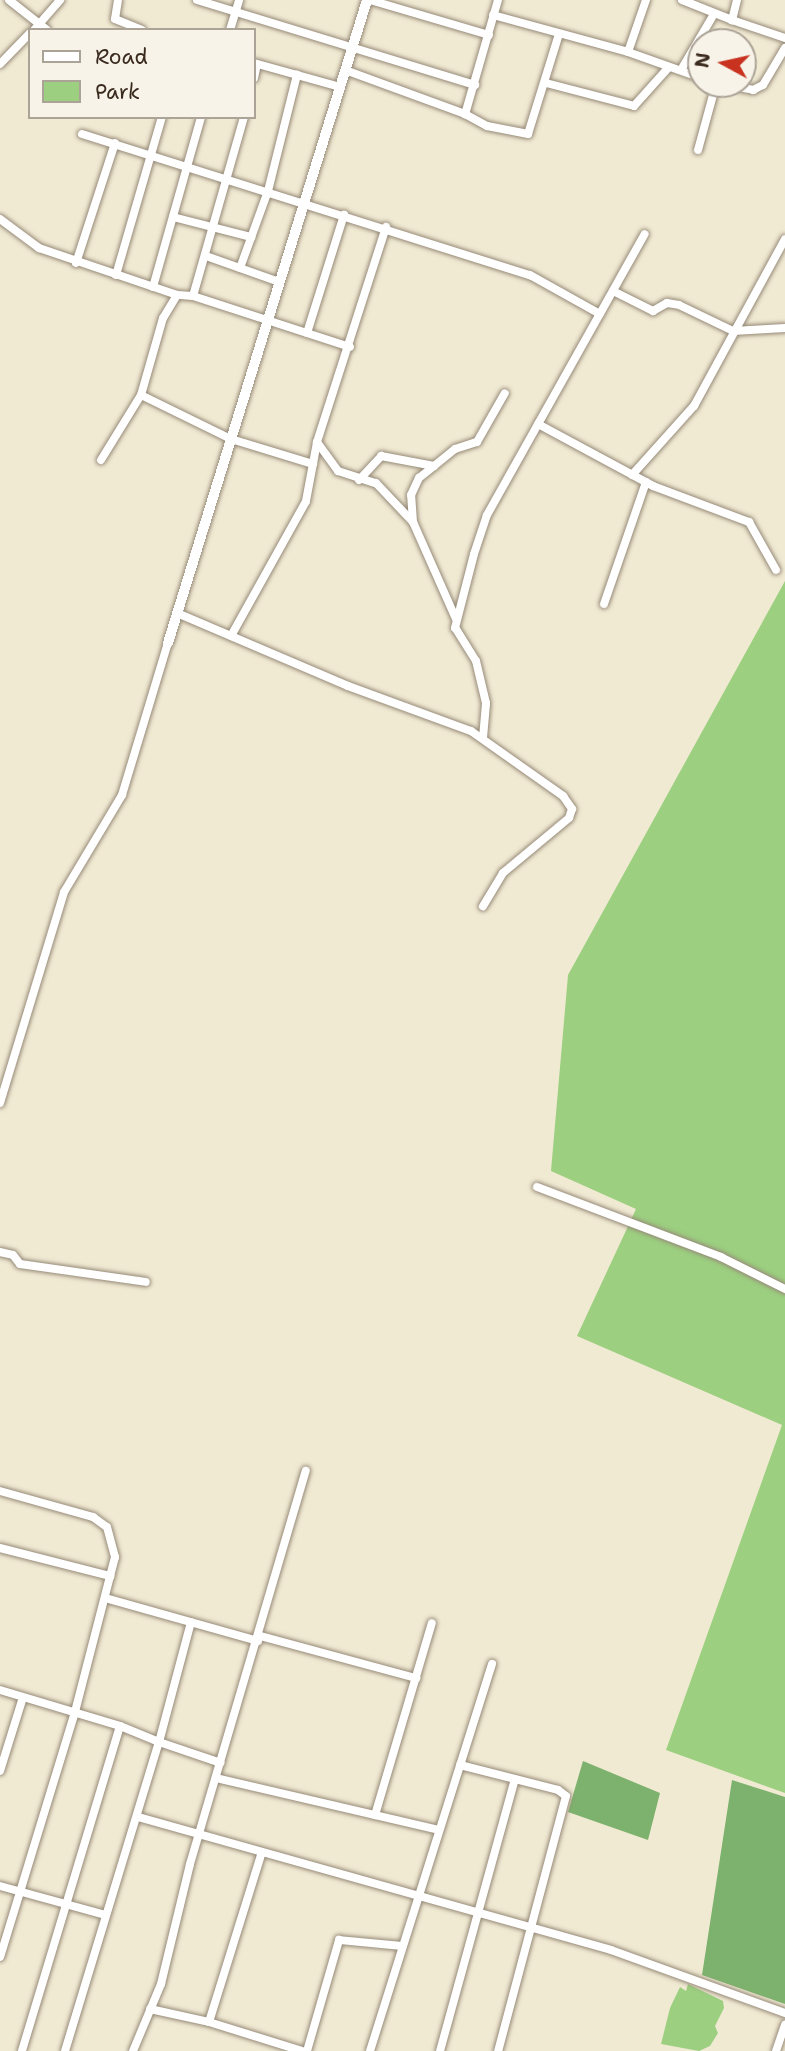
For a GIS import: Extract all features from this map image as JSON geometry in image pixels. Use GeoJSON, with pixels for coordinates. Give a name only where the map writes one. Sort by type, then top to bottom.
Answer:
{"type":"FeatureCollection","features":[{"type":"Feature","properties":{"kind":"street"},"geometry":{"type":"LineString","coordinates":[[9,0],[45,27],[60,0]]}},
{"type":"Feature","properties":{"kind":"street"},"geometry":{"type":"LineString","coordinates":[[118,0],[116,19],[137,28]]}},
{"type":"Feature","properties":{"kind":"street"},"geometry":{"type":"LineString","coordinates":[[197,0],[475,85]]}},
{"type":"Feature","properties":{"kind":"street"},"geometry":{"type":"LineString","coordinates":[[231,28],[239,0]]}},
{"type":"Feature","properties":{"kind":"street"},"geometry":{"type":"LineString","coordinates":[[0,1103],[64,892],[122,795],[368,0],[489,35]]}},
{"type":"Feature","properties":{"kind":"street"},"geometry":{"type":"LineString","coordinates":[[465,114],[498,0]]}},
{"type":"Feature","properties":{"kind":"street"},"geometry":{"type":"LineString","coordinates":[[628,52],[646,0]]}},
{"type":"Feature","properties":{"kind":"street"},"geometry":{"type":"LineString","coordinates":[[682,0],[714,14],[785,37]]}},
{"type":"Feature","properties":{"kind":"street"},"geometry":{"type":"LineString","coordinates":[[732,20],[737,0]]}},
{"type":"Feature","properties":{"kind":"street"},"geometry":{"type":"LineString","coordinates":[[681,71],[714,14]]}},
{"type":"Feature","properties":{"kind":"street"},"geometry":{"type":"LineString","coordinates":[[493,15],[628,52],[687,73]]}},
{"type":"Feature","properties":{"kind":"street"},"geometry":{"type":"LineString","coordinates":[[345,71],[465,114],[487,126],[528,134],[559,34]]}},
{"type":"Feature","properties":{"kind":"street"},"geometry":{"type":"LineString","coordinates":[[0,64],[28,35]]}},
{"type":"Feature","properties":{"kind":"street"},"geometry":{"type":"LineString","coordinates":[[757,88],[763,85],[785,48]]}},
{"type":"Feature","properties":{"kind":"street"},"geometry":{"type":"LineString","coordinates":[[256,63],[340,87]]}},
{"type":"Feature","properties":{"kind":"street"},"geometry":{"type":"LineString","coordinates":[[546,83],[634,106],[670,67]]}},
{"type":"Feature","properties":{"kind":"street"},"geometry":{"type":"LineString","coordinates":[[240,268],[268,191],[297,75]]}},
{"type":"Feature","properties":{"kind":"street"},"geometry":{"type":"LineString","coordinates":[[698,150],[712,98]]}},
{"type":"Feature","properties":{"kind":"street"},"geometry":{"type":"LineString","coordinates":[[116,275],[161,119]]}},
{"type":"Feature","properties":{"kind":"street"},"geometry":{"type":"LineString","coordinates":[[153,287],[200,119]]}},
{"type":"Feature","properties":{"kind":"street"},"geometry":{"type":"LineString","coordinates":[[193,296],[243,119]]}},
{"type":"Feature","properties":{"kind":"street"},"geometry":{"type":"LineString","coordinates":[[82,134],[304,201],[530,275],[600,314]]}},
{"type":"Feature","properties":{"kind":"street"},"geometry":{"type":"LineString","coordinates":[[76,263],[115,143]]}},
{"type":"Feature","properties":{"kind":"street"},"geometry":{"type":"LineString","coordinates":[[307,333],[344,215]]}},
{"type":"Feature","properties":{"kind":"street"},"geometry":{"type":"LineString","coordinates":[[173,217],[251,237]]}},
{"type":"Feature","properties":{"kind":"street"},"geometry":{"type":"LineString","coordinates":[[0,219],[39,248],[76,263],[177,295],[193,296],[350,347]]}},
{"type":"Feature","properties":{"kind":"street"},"geometry":{"type":"LineString","coordinates":[[231,636],[298,518],[317,442],[350,347],[386,227]]}},
{"type":"Feature","properties":{"kind":"street"},"geometry":{"type":"LineString","coordinates":[[483,738],[485,703],[476,661],[473,650],[457,636],[456,619],[487,515],[645,234]]}},
{"type":"Feature","properties":{"kind":"street"},"geometry":{"type":"LineString","coordinates":[[632,475],[694,406],[785,239]]}},
{"type":"Feature","properties":{"kind":"street"},"geometry":{"type":"LineString","coordinates":[[206,256],[279,282]]}},
{"type":"Feature","properties":{"kind":"street"},"geometry":{"type":"LineString","coordinates":[[613,291],[653,311],[667,303],[678,305],[733,331],[785,328]]}},
{"type":"Feature","properties":{"kind":"street"},"geometry":{"type":"LineString","coordinates":[[101,460],[141,396],[158,330],[177,295]]}},
{"type":"Feature","properties":{"kind":"street"},"geometry":{"type":"LineString","coordinates":[[413,522],[411,495],[419,478],[455,449],[477,442],[505,393]]}},
{"type":"Feature","properties":{"kind":"street"},"geometry":{"type":"LineString","coordinates":[[141,396],[231,439],[313,464]]}},
{"type":"Feature","properties":{"kind":"street"},"geometry":{"type":"LineString","coordinates":[[538,424],[646,482],[749,522],[776,570]]}},
{"type":"Feature","properties":{"kind":"street"},"geometry":{"type":"LineString","coordinates":[[317,442],[338,471],[359,480],[376,483],[413,522],[456,619]]}},
{"type":"Feature","properties":{"kind":"street"},"geometry":{"type":"LineString","coordinates":[[359,480],[381,456],[435,466]]}},
{"type":"Feature","properties":{"kind":"street"},"geometry":{"type":"LineString","coordinates":[[604,604],[646,482]]}},
{"type":"Feature","properties":{"kind":"street"},"geometry":{"type":"LineString","coordinates":[[177,613],[483,738],[563,796],[572,809],[569,818],[503,873],[483,906]]}},
{"type":"Feature","properties":{"kind":"street"},"geometry":{"type":"LineString","coordinates":[[537,1186],[721,1258],[785,1289]]}},
{"type":"Feature","properties":{"kind":"street"},"geometry":{"type":"LineString","coordinates":[[0,1252],[13,1255],[20,1264],[146,1282]]}},
{"type":"Feature","properties":{"kind":"street"},"geometry":{"type":"LineString","coordinates":[[133,2051],[177,1930],[199,1835],[306,1471]]}},
{"type":"Feature","properties":{"kind":"street"},"geometry":{"type":"LineString","coordinates":[[0,1491],[93,1517],[107,1527],[115,1557],[75,1712],[2,1940],[0,1957]]}},
{"type":"Feature","properties":{"kind":"street"},"geometry":{"type":"LineString","coordinates":[[0,1548],[110,1576]]}},
{"type":"Feature","properties":{"kind":"street"},"geometry":{"type":"LineString","coordinates":[[105,1598],[416,1678]]}},
{"type":"Feature","properties":{"kind":"street"},"geometry":{"type":"LineString","coordinates":[[65,2051],[105,1915],[138,1817],[191,1622]]}},
{"type":"Feature","properties":{"kind":"street"},"geometry":{"type":"LineString","coordinates":[[375,1815],[432,1623]]}},
{"type":"Feature","properties":{"kind":"street"},"geometry":{"type":"LineString","coordinates":[[370,2051],[492,1664]]}},
{"type":"Feature","properties":{"kind":"street"},"geometry":{"type":"LineString","coordinates":[[0,1690],[120,1726],[221,1763]]}},
{"type":"Feature","properties":{"kind":"street"},"geometry":{"type":"LineString","coordinates":[[0,1771],[23,1697]]}},
{"type":"Feature","properties":{"kind":"street"},"geometry":{"type":"LineString","coordinates":[[22,2051],[120,1726]]}},
{"type":"Feature","properties":{"kind":"street"},"geometry":{"type":"LineString","coordinates":[[460,1765],[558,1790],[566,1800],[528,1927],[498,2051]]}},
{"type":"Feature","properties":{"kind":"street"},"geometry":{"type":"LineString","coordinates":[[216,1778],[439,1830]]}},
{"type":"Feature","properties":{"kind":"street"},"geometry":{"type":"LineString","coordinates":[[440,2051],[515,1779]]}},
{"type":"Feature","properties":{"kind":"street"},"geometry":{"type":"LineString","coordinates":[[138,1817],[677,1972],[785,2013]]}},
{"type":"Feature","properties":{"kind":"street"},"geometry":{"type":"LineString","coordinates":[[209,2022],[262,1852]]}},
{"type":"Feature","properties":{"kind":"street"},"geometry":{"type":"LineString","coordinates":[[0,1885],[105,1915]]}},
{"type":"Feature","properties":{"kind":"street"},"geometry":{"type":"LineString","coordinates":[[307,2051],[339,1940],[401,1946]]}},
{"type":"Feature","properties":{"kind":"street"},"geometry":{"type":"LineString","coordinates":[[150,2010],[209,2022],[302,2051]]}},
{"type":"Feature","properties":{"kind":"street"},"geometry":{"type":"LineString","coordinates":[[776,2051],[785,2025]]}},
{"type":"Feature","properties":{"kind":"green space"},"geometry":{"type":"Polygon","coordinates":[[[785,581],[785,1793],[666,1750],[782,1425],[577,1336],[636,1209],[551,1171],[568,975],[785,581]]]}},
{"type":"Feature","properties":{"kind":"green space"},"geometry":{"type":"Polygon","coordinates":[[[583,1761],[660,1793],[648,1840],[568,1812],[583,1761]]]}},
{"type":"Feature","properties":{"kind":"green space"},"geometry":{"type":"Polygon","coordinates":[[[732,1780],[785,1797],[785,2004],[702,1975],[732,1780]]]}},
{"type":"Feature","properties":{"kind":"green space"},"geometry":{"type":"Polygon","coordinates":[[[688,1984],[723,2001],[724,2008],[715,2026],[718,2033],[710,2046],[699,2051],[661,2044],[670,2008],[680,1987],[686,1991],[688,1984]]]}}]}
